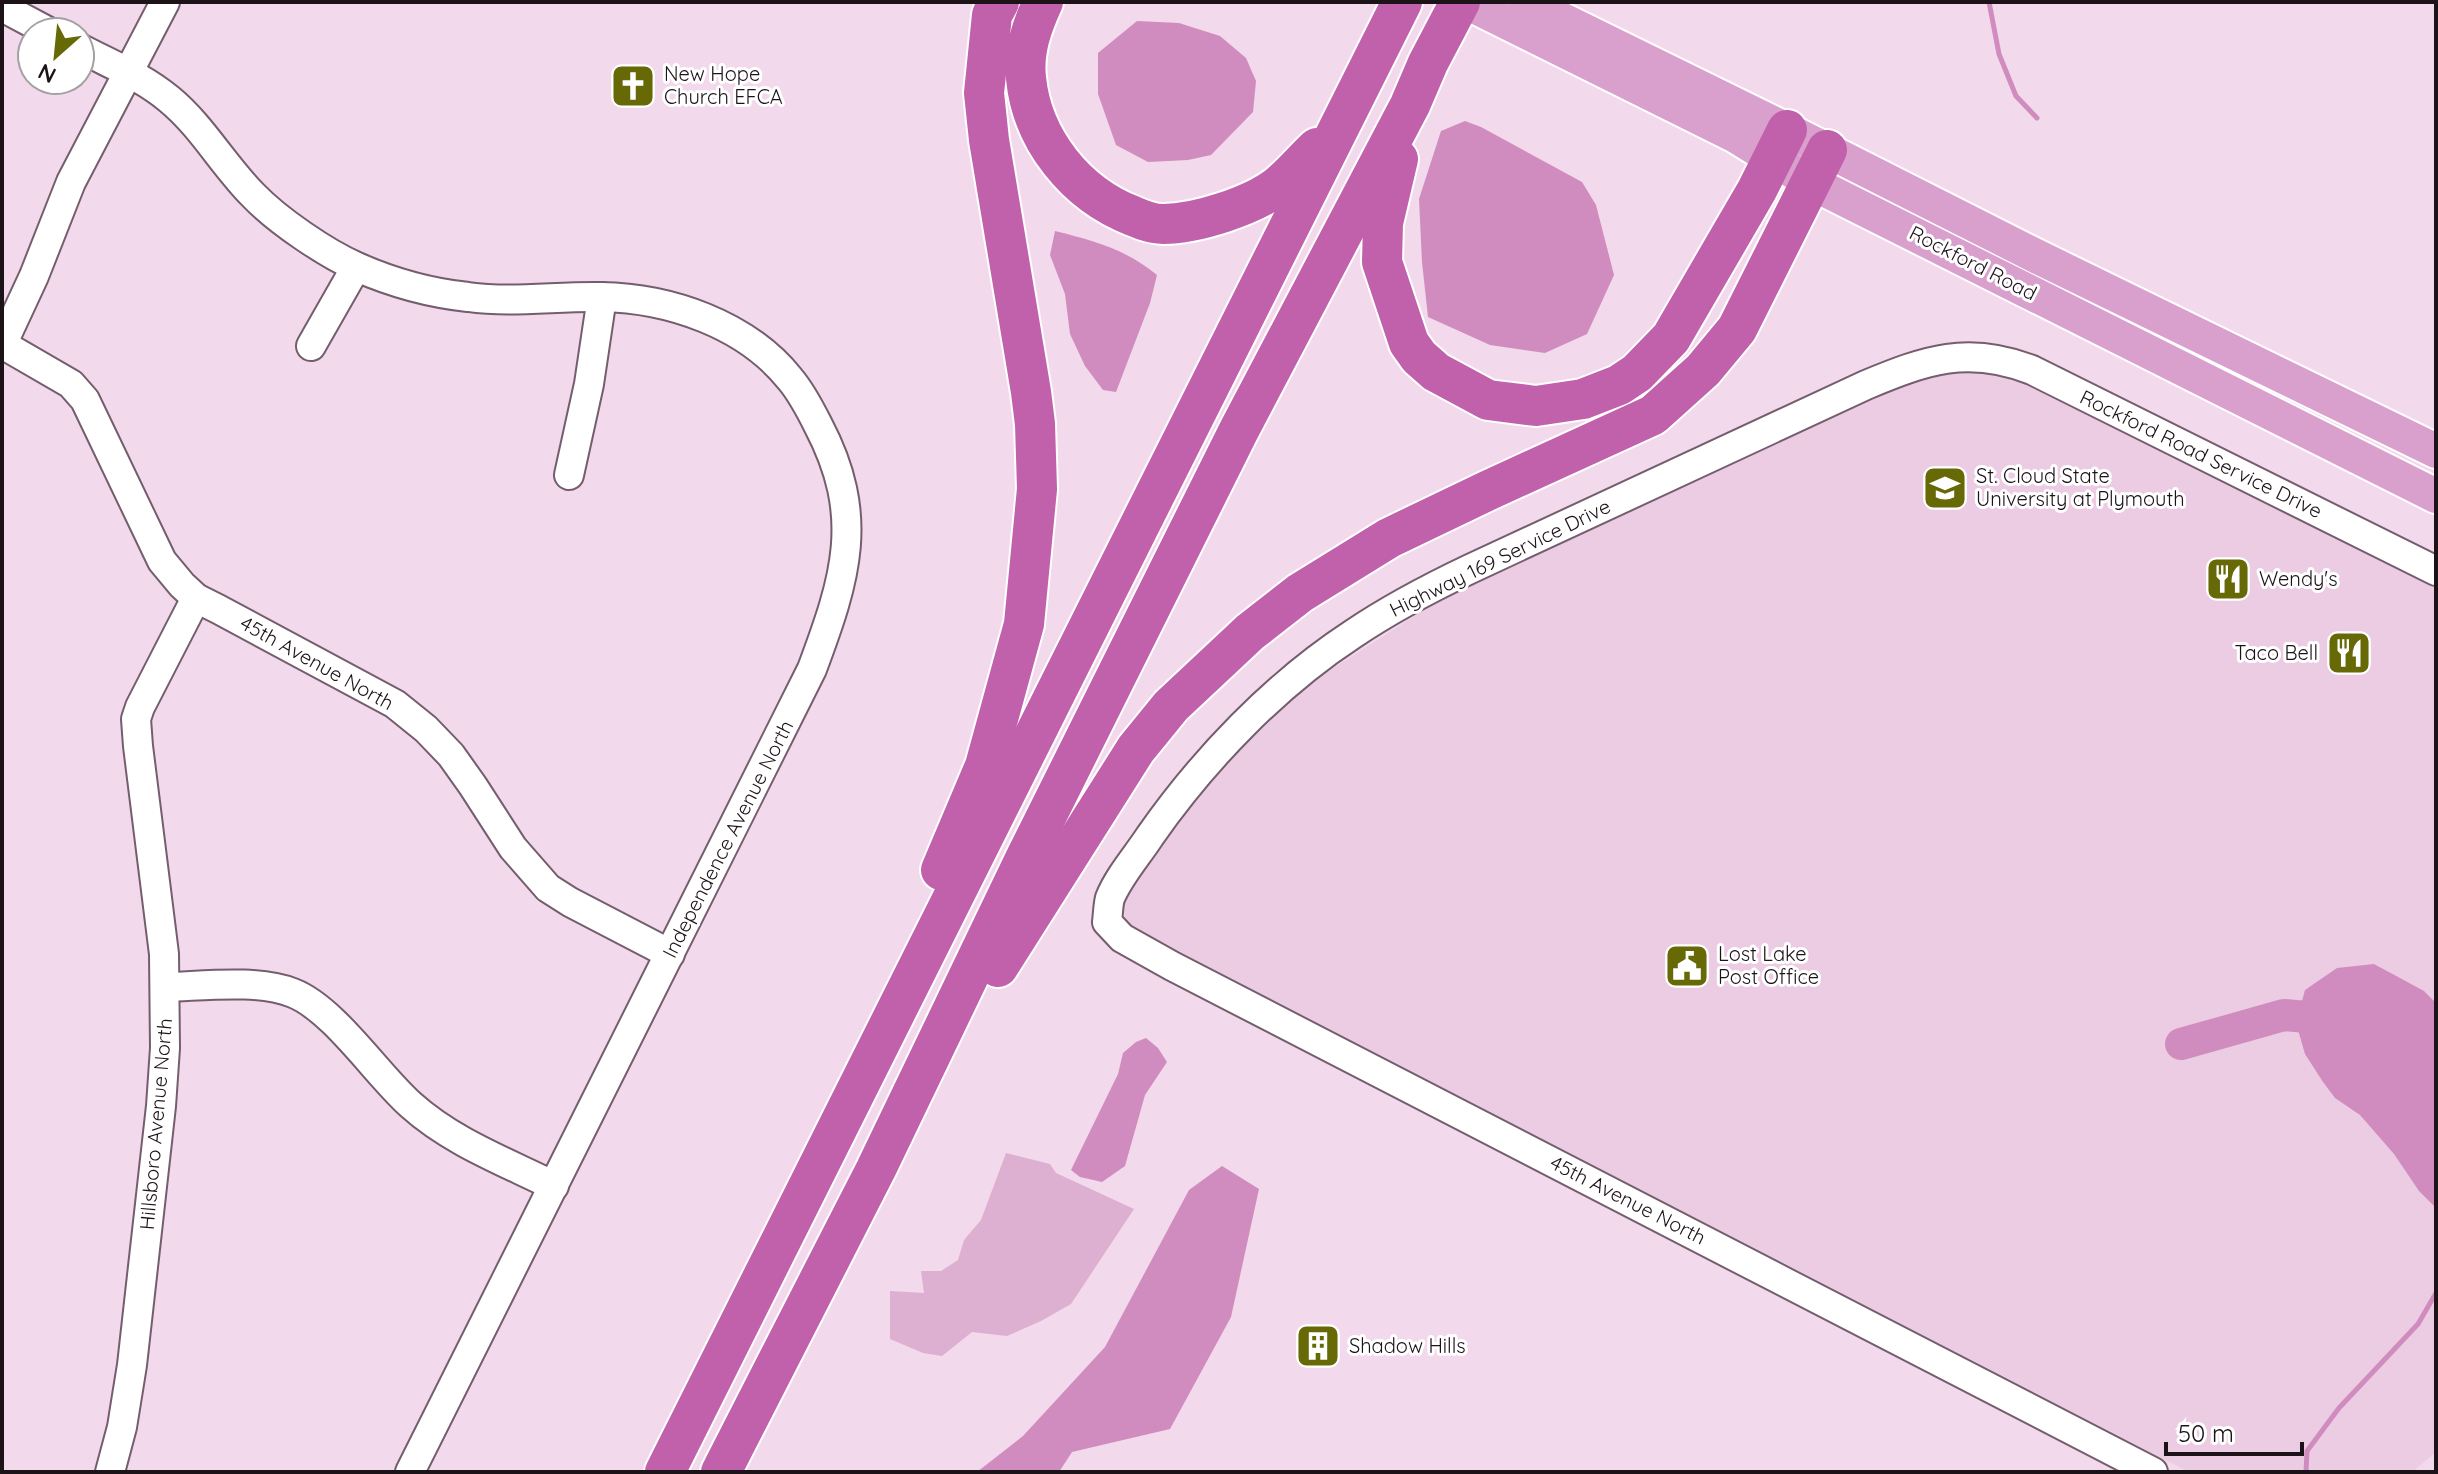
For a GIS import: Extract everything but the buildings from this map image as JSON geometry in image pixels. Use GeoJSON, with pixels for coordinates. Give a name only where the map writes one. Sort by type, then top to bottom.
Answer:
{"type":"FeatureCollection","features":[{"type":"Feature","properties":{"kind":"highway"},"geometry":{"type":"LineString","coordinates":[[858,1091],[884,1007],[985,766],[1024,624],[1035,517],[1037,454],[1031,392],[984,93],[992,15],[999,2]]}},
{"type":"Feature","properties":{"kind":"highway"},"geometry":{"type":"LineString","coordinates":[[1043,2],[1033,24],[1027,50],[1026,78],[1033,113],[1041,133],[1060,161],[1088,190],[1121,212],[1160,224],[1212,215],[1258,198],[1277,187],[1341,126]]}},
{"type":"Feature","properties":{"kind":"highway"},"geometry":{"type":"LineString","coordinates":[[665,1472],[1402,2]]}},
{"type":"Feature","properties":{"kind":"highway"},"geometry":{"type":"LineString","coordinates":[[721,1472],[876,1169],[1026,857],[1239,430],[1410,105],[1460,2]]}},
{"type":"Feature","properties":{"kind":"highway"},"geometry":{"type":"LineString","coordinates":[[1410,105],[1383,223],[1382,262],[1409,343],[1436,372],[1488,400],[1536,406],[1583,399],[1619,385],[1652,359],[1671,338],[1779,145]]}},
{"type":"Feature","properties":{"kind":"highway"},"geometry":{"type":"LineString","coordinates":[[876,1169],[1083,830],[1136,749],[1171,706],[1250,632],[1340,567],[1389,538],[1475,496],[1653,415],[1703,370],[1737,329],[1818,166]]}},
{"type":"Feature","properties":{"kind":"main road","name":"Rockford Road"},"geometry":{"type":"LineString","coordinates":[[1466,2],[1519,14],[1779,145],[2436,496]]}},
{"type":"Feature","properties":{"kind":"main road","name":"Rockford Road"},"geometry":{"type":"LineString","coordinates":[[1818,166],[2038,257],[2436,451]]}},
{"type":"Feature","properties":{"kind":"street"},"geometry":{"type":"LineString","coordinates":[[2,345],[34,276],[71,182],[165,2]]}},
{"type":"Feature","properties":{"kind":"street","name":"Independence Avenue North"},"geometry":{"type":"LineString","coordinates":[[96,56],[169,99],[187,115],[252,195],[281,220],[356,267],[414,287],[468,298],[602,297],[648,302],[687,311],[726,327],[760,350],[790,378],[832,451],[844,491],[845,566],[835,606],[812,669],[410,1472]]}},
{"type":"Feature","properties":{"kind":"street"},"geometry":{"type":"LineString","coordinates":[[311,346],[356,267]]}},
{"type":"Feature","properties":{"kind":"street"},"geometry":{"type":"LineString","coordinates":[[569,475],[589,384],[602,297]]}},
{"type":"Feature","properties":{"kind":"street","name":"45th Avenue North"},"geometry":{"type":"LineString","coordinates":[[2,345],[71,384],[85,400],[162,561],[196,598],[395,704],[451,755],[513,848],[548,888],[670,954]]}},
{"type":"Feature","properties":{"kind":"street","name":"Rockford Road Service Drive"},"geometry":{"type":"LineString","coordinates":[[1959,357],[2015,363],[2032,370],[2436,571]]}},
{"type":"Feature","properties":{"kind":"street","name":"Highway 169 Service Drive"},"geometry":{"type":"LineString","coordinates":[[1107,922],[1110,899],[1122,877],[1189,784],[1276,694],[1350,635],[1431,588],[1866,385],[1934,359],[1959,357]]}},
{"type":"Feature","properties":{"kind":"street","name":"Hillsboro Avenue North"},"geometry":{"type":"LineString","coordinates":[[110,1472],[122,1427],[132,1365],[165,1048],[164,954],[136,719],[148,686],[196,598]]}},
{"type":"Feature","properties":{"kind":"street","name":"45th Avenue North"},"geometry":{"type":"LineString","coordinates":[[1107,922],[1122,938],[1172,966],[2153,1472]]}},
{"type":"Feature","properties":{"kind":"street"},"geometry":{"type":"LineString","coordinates":[[166,987],[269,987],[294,993],[315,1005],[412,1106],[438,1126],[554,1186]]}},
{"type":"Feature","properties":{"kind":"shaded area"},"geometry":{"type":"Polygon","coordinates":[[[1137,21],[1179,23],[1220,36],[1246,58],[1256,81],[1253,112],[1211,155],[1188,160],[1148,162],[1116,145],[1098,94],[1098,53],[1137,21]]]}},
{"type":"Feature","properties":{"kind":"shaded area"},"geometry":{"type":"Polygon","coordinates":[[[1465,121],[1582,182],[1596,205],[1614,275],[1587,334],[1545,353],[1490,345],[1428,317],[1419,199],[1441,131],[1465,121]]]}},
{"type":"Feature","properties":{"kind":"shaded area"},"geometry":{"type":"Polygon","coordinates":[[[1055,231],[1109,247],[1157,275],[1150,303],[1116,392],[1103,390],[1085,366],[1070,334],[1065,294],[1050,255],[1055,231]]]}},
{"type":"Feature","properties":{"kind":"shaded area"},"geometry":{"type":"Polygon","coordinates":[[[1960,369],[1995,371],[2031,381],[2436,583],[2436,1452],[2412,1472],[2189,1472],[1126,924],[1125,899],[1195,798],[1252,737],[1310,683],[1460,587],[1921,376],[1960,369]]]}},
{"type":"Feature","properties":{"kind":"shaded area"},"geometry":{"type":"Polygon","coordinates":[[[2374,964],[2424,991],[2436,1003],[2436,1208],[2419,1191],[2394,1154],[2360,1115],[2335,1098],[2305,1054],[2296,1023],[2305,990],[2337,968],[2374,964]]]}},
{"type":"Feature","properties":{"kind":"shaded area"},"geometry":{"type":"Polygon","coordinates":[[[1146,1038],[1158,1048],[1167,1062],[1145,1095],[1125,1166],[1102,1182],[1080,1177],[1071,1170],[1118,1074],[1123,1053],[1146,1038]]]}},
{"type":"Feature","properties":{"kind":"shaded area"},"geometry":{"type":"Polygon","coordinates":[[[1006,1153],[1050,1164],[1056,1173],[1134,1209],[1071,1304],[1041,1321],[1007,1336],[972,1332],[942,1356],[923,1353],[890,1339],[890,1291],[924,1293],[921,1271],[941,1271],[958,1260],[964,1240],[981,1220],[1006,1153]]]}},
{"type":"Feature","properties":{"kind":"shaded area"},"geometry":{"type":"Polygon","coordinates":[[[1222,1166],[1259,1189],[1231,1317],[1170,1429],[1072,1452],[1059,1472],[977,1472],[1023,1436],[1105,1347],[1189,1190],[1222,1166]]]}},
{"type":"Feature","properties":{"kind":"waterway"},"geometry":{"type":"LineString","coordinates":[[1989,2],[1999,54],[2016,96],[2037,118]]}},
{"type":"Feature","properties":{"kind":"waterway"},"geometry":{"type":"LineString","coordinates":[[2181,1044],[2284,1015],[2340,1020]]}},
{"type":"Feature","properties":{"kind":"waterway"},"geometry":{"type":"LineString","coordinates":[[2306,1472],[2307,1451],[2339,1408],[2418,1324],[2436,1293]]}},
{"type":"Feature","properties":{"kind":"place","name":"New Hope Church EFCA"},"geometry":{"type":"Point","coordinates":[633,86]}},
{"type":"Feature","properties":{"kind":"place","name":"St. Cloud State University at Plymouth"},"geometry":{"type":"Point","coordinates":[1945,488]}},
{"type":"Feature","properties":{"kind":"place","name":"Wendy's"},"geometry":{"type":"Point","coordinates":[2228,579]}},
{"type":"Feature","properties":{"kind":"place","name":"Taco Bell"},"geometry":{"type":"Point","coordinates":[2349,653]}},
{"type":"Feature","properties":{"kind":"place","name":"Lost Lake Post Office"},"geometry":{"type":"Point","coordinates":[1687,966]}},
{"type":"Feature","properties":{"kind":"place","name":"Shadow Hills"},"geometry":{"type":"Point","coordinates":[1318,1346]}}]}
